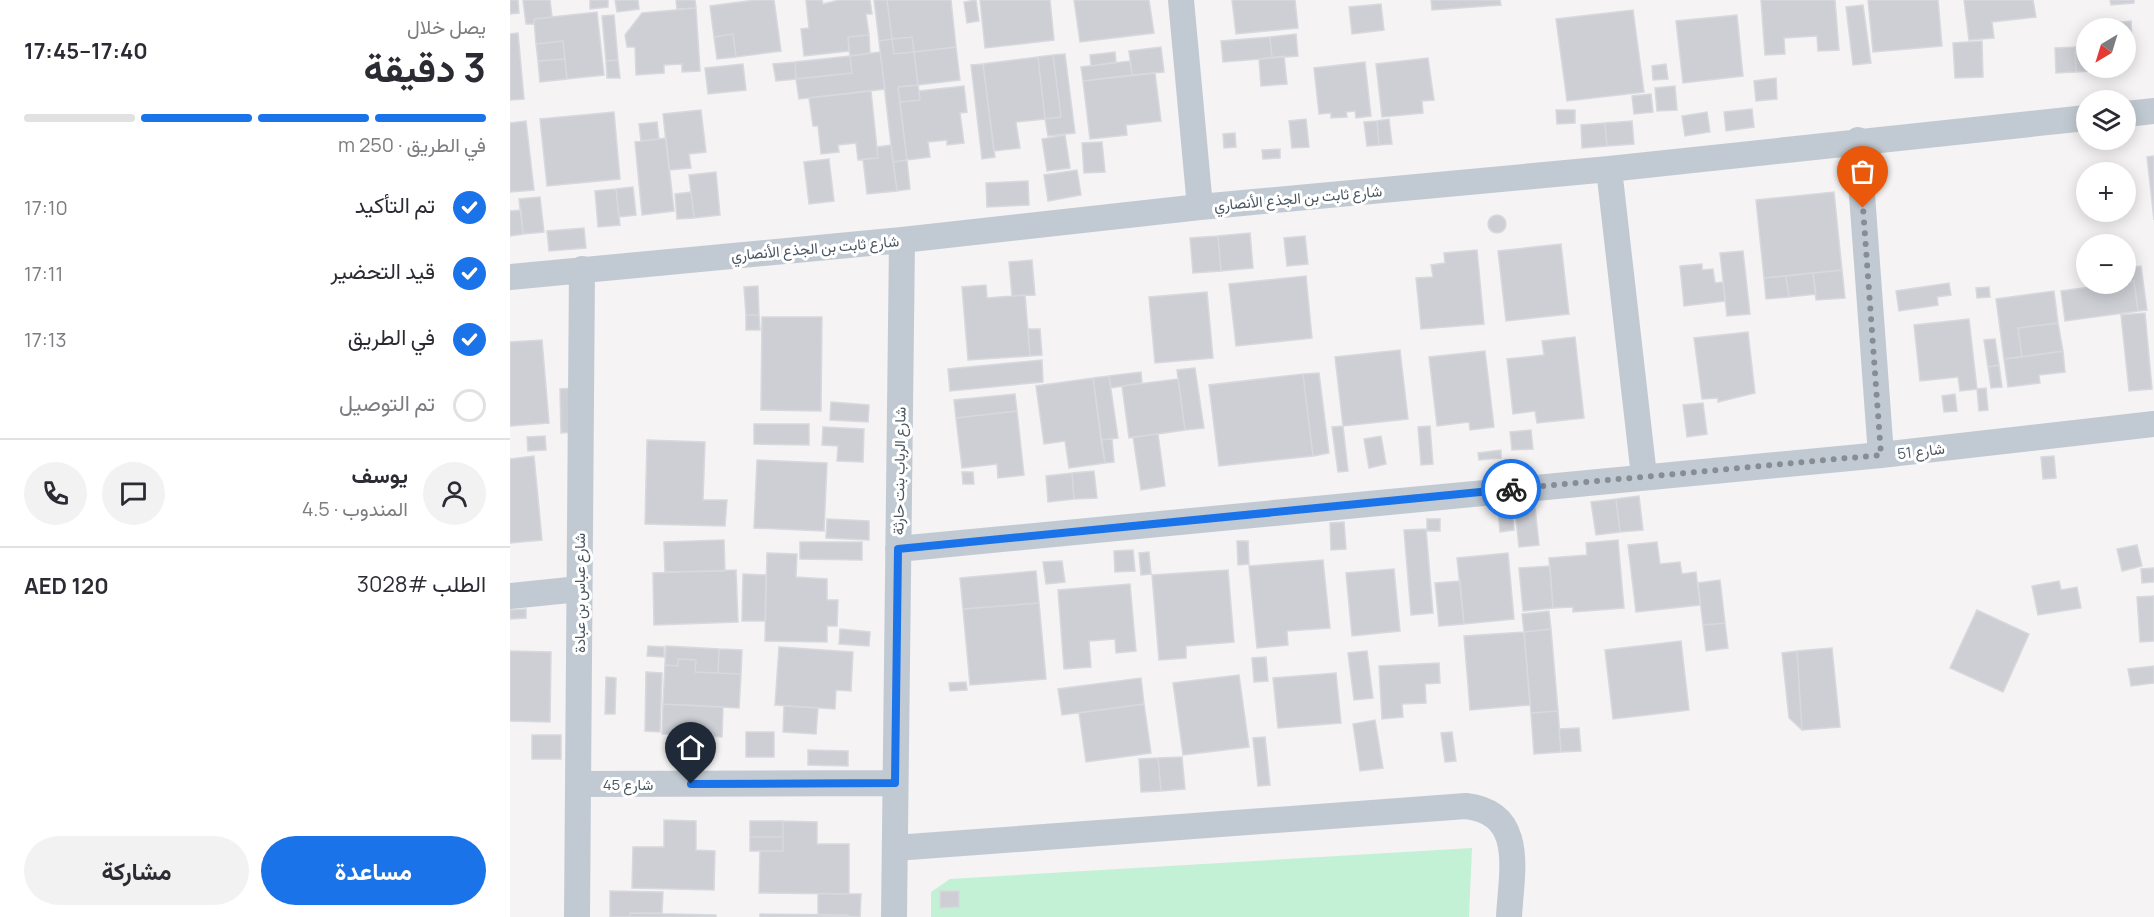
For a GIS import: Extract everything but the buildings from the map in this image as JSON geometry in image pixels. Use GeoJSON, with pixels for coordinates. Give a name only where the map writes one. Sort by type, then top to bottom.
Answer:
{"type":"FeatureCollection","features":[{"type":"Feature","properties":{"kind":"street"},"geometry":{"type":"LineString","coordinates":[[1181,0],[1200,207]]}},
{"type":"Feature","properties":{"kind":"street"},"geometry":{"type":"LineString","coordinates":[[2136,113],[2154,111]]}},
{"type":"Feature","properties":{"kind":"street","name":"شارع ثابت بن الجذع الأنصاري"},"geometry":{"type":"LineString","coordinates":[[510,277],[902,240],[1200,207],[1609,169],[1858,140],[2076,119]]}},
{"type":"Feature","properties":{"kind":"street"},"geometry":{"type":"LineString","coordinates":[[1858,140],[1881,455]]}},
{"type":"Feature","properties":{"kind":"street"},"geometry":{"type":"LineString","coordinates":[[1609,169],[1644,476]]}},
{"type":"Feature","properties":{"kind":"street","name":"شارع الرباب بنت حارثة"},"geometry":{"type":"LineString","coordinates":[[894,917],[902,240]]}},
{"type":"Feature","properties":{"kind":"street","name":"شارع عباس بن عبادة"},"geometry":{"type":"LineString","coordinates":[[577,917],[582,269]]}},
{"type":"Feature","properties":{"kind":"street","name":"شارع 51"},"geometry":{"type":"LineString","coordinates":[[898,549],[1881,455],[2154,424]]}},
{"type":"Feature","properties":{"kind":"street"},"geometry":{"type":"LineString","coordinates":[[510,596],[579,589]]}},
{"type":"Feature","properties":{"kind":"street","name":"شارع 45"},"geometry":{"type":"LineString","coordinates":[[578,784],[895,783]]}},
{"type":"Feature","properties":{"kind":"street"},"geometry":{"type":"LineString","coordinates":[[895,848],[1448,806],[1473,807],[1490,813],[1510,836],[1513,853],[1509,917]]}},
{"type":"Feature","properties":{"kind":"green space"},"geometry":{"type":"Polygon","coordinates":[[[1472,848],[1469,917],[931,917],[931,892],[950,879],[1472,848]]]}},
{"type":"Feature","properties":{"kind":"way so far"},"geometry":{"type":"LineString","coordinates":[[1511,489],[1881,455],[1863,208]]}},
{"type":"Feature","properties":{"kind":"route"},"geometry":{"type":"LineString","coordinates":[[691,784],[895,783],[898,549],[1511,489]]}}]}
